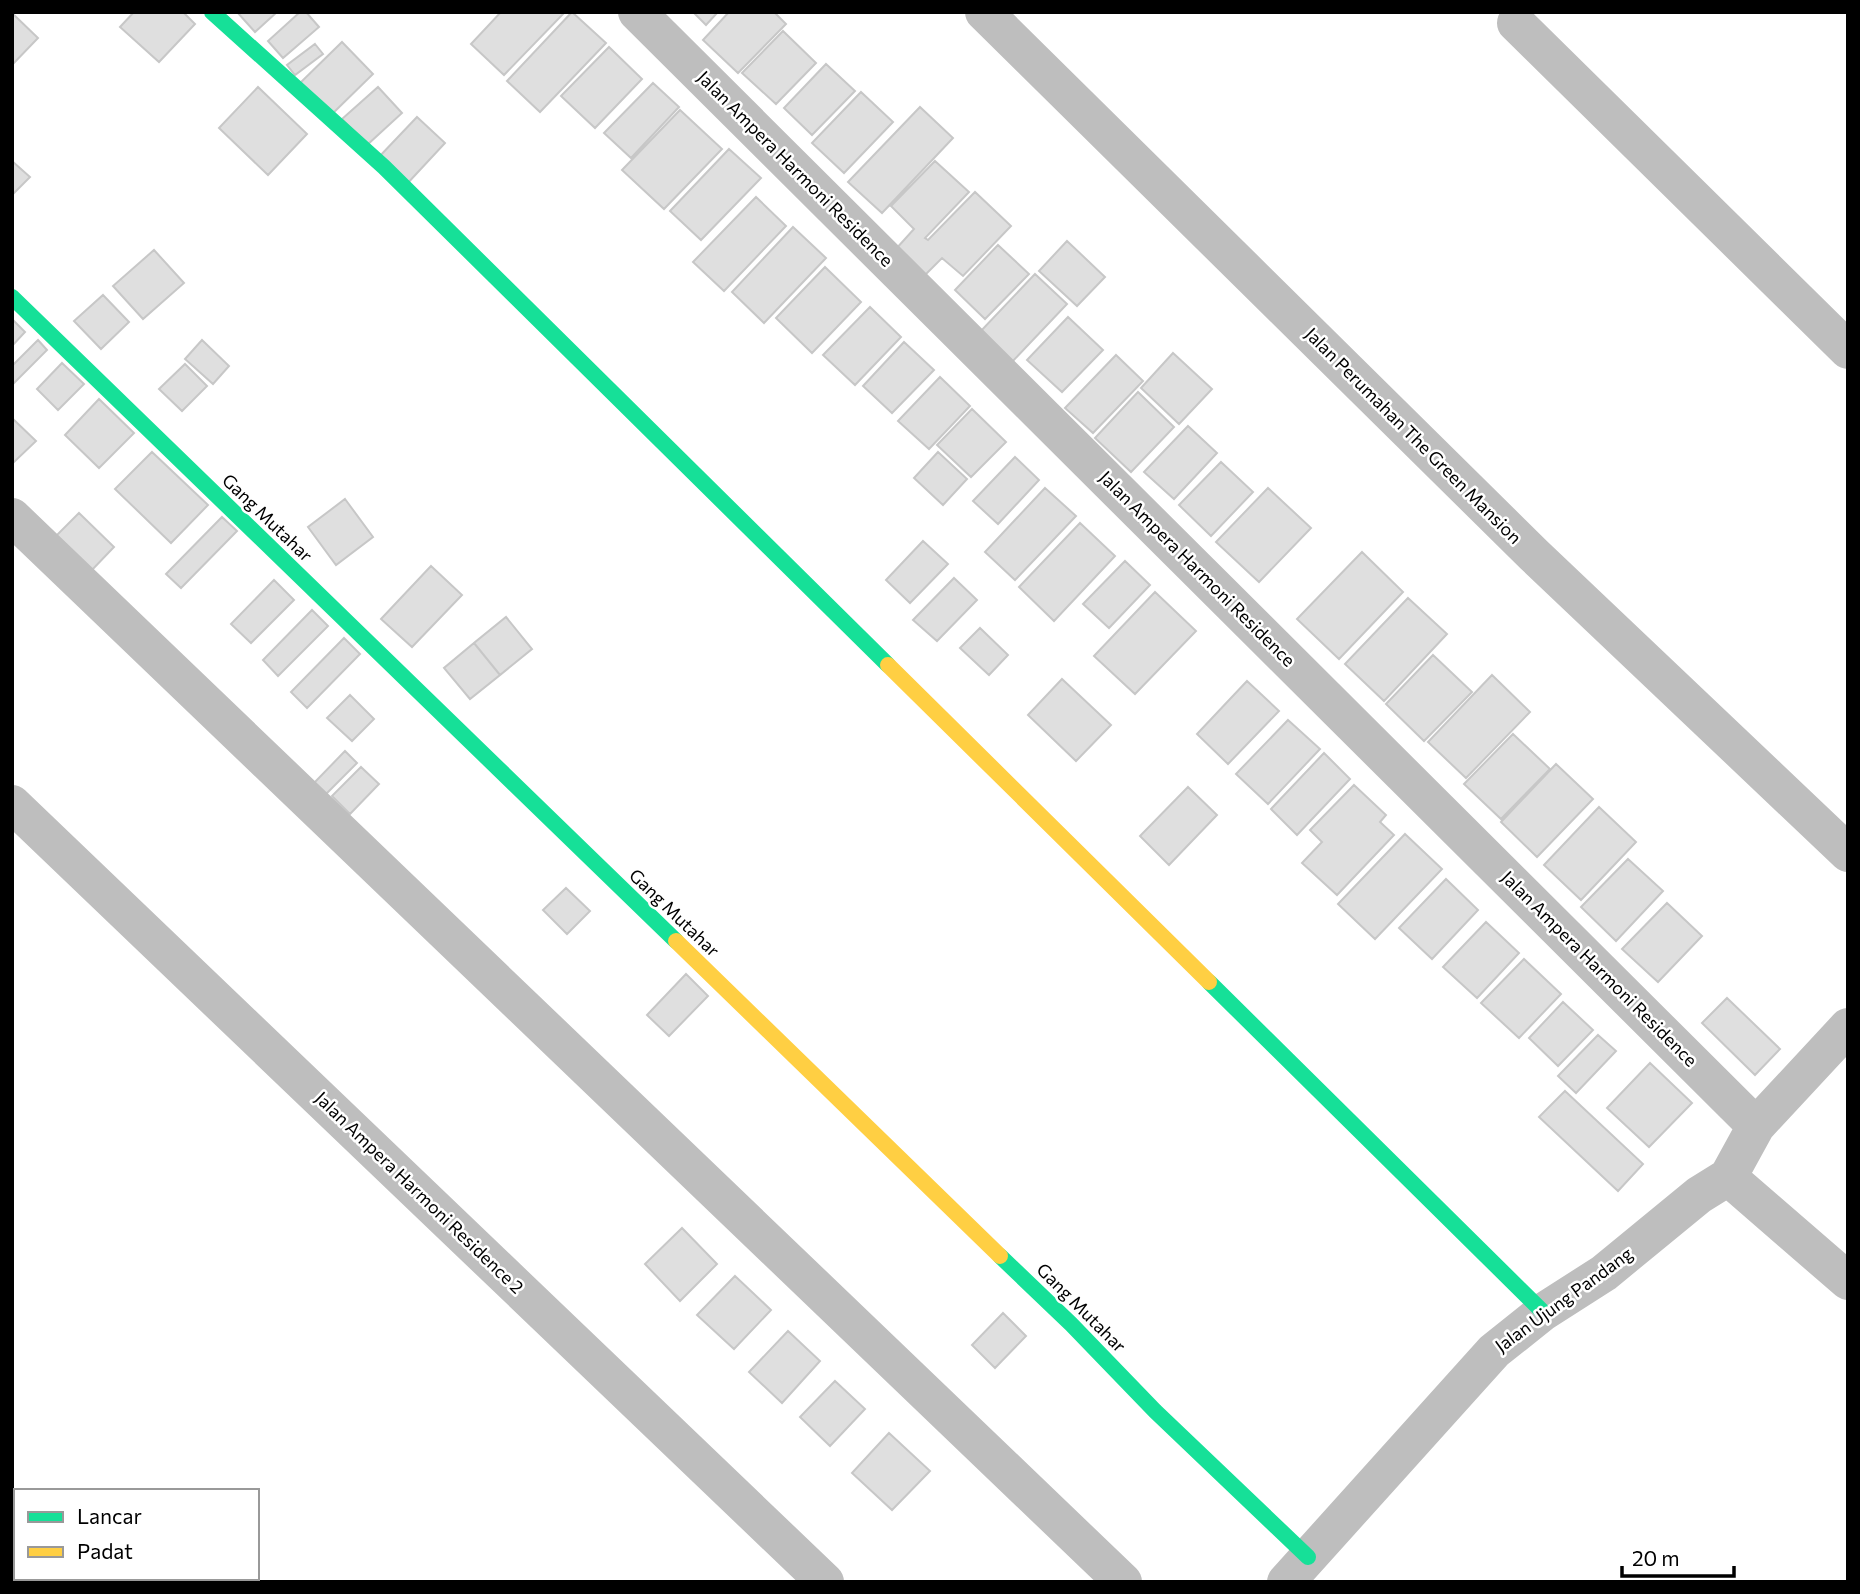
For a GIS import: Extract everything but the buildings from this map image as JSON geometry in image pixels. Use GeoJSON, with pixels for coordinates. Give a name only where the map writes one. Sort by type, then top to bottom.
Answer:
{"type":"FeatureCollection","features":[{"type":"Feature","properties":{"kind":"street"},"geometry":{"type":"LineString","coordinates":[[212,12],[384,167],[1543,1312]]}},
{"type":"Feature","properties":{"kind":"street","name":"Jalan Ampera Harmoni Residence"},"geometry":{"type":"LineString","coordinates":[[637,12],[1756,1126]]}},
{"type":"Feature","properties":{"kind":"street","name":"Jalan Perumahan The Green Mansion"},"geometry":{"type":"LineString","coordinates":[[984,12],[1534,555],[1848,853]]}},
{"type":"Feature","properties":{"kind":"street"},"geometry":{"type":"LineString","coordinates":[[1516,23],[1848,350]]}},
{"type":"Feature","properties":{"kind":"street","name":"Gang Mutahar"},"geometry":{"type":"LineString","coordinates":[[12,298],[1061,1314],[1155,1411],[1297,1569]]}},
{"type":"Feature","properties":{"kind":"street"},"geometry":{"type":"LineString","coordinates":[[12,517],[1123,1582]]}},
{"type":"Feature","properties":{"kind":"street","name":"Jalan Ampera Harmoni Residence 2"},"geometry":{"type":"LineString","coordinates":[[12,804],[825,1582]]}},
{"type":"Feature","properties":{"kind":"street","name":"Jalan Ujung Pandang"},"geometry":{"type":"LineString","coordinates":[[1297,1569],[1494,1351],[1543,1312],[1604,1273],[1699,1195],[1728,1177],[1756,1126],[1848,1027]]}},
{"type":"Feature","properties":{"kind":"street"},"geometry":{"type":"LineString","coordinates":[[1728,1177],[1848,1280]]}},
{"type":"Feature","properties":{"kind":"traffic: fast"},"geometry":{"type":"LineString","coordinates":[[212,12],[384,167],[888,665]]}},
{"type":"Feature","properties":{"kind":"traffic: fast"},"geometry":{"type":"LineString","coordinates":[[12,297],[676,941]]}},
{"type":"Feature","properties":{"kind":"traffic: fast"},"geometry":{"type":"LineString","coordinates":[[1209,982],[1543,1312]]}},
{"type":"Feature","properties":{"kind":"traffic: fast"},"geometry":{"type":"LineString","coordinates":[[1000,1256],[1071,1324],[1155,1411],[1308,1557]]}},
{"type":"Feature","properties":{"kind":"traffic: slow"},"geometry":{"type":"LineString","coordinates":[[888,665],[1209,982]]}},
{"type":"Feature","properties":{"kind":"traffic: slow"},"geometry":{"type":"LineString","coordinates":[[676,941],[1000,1256]]}}]}
